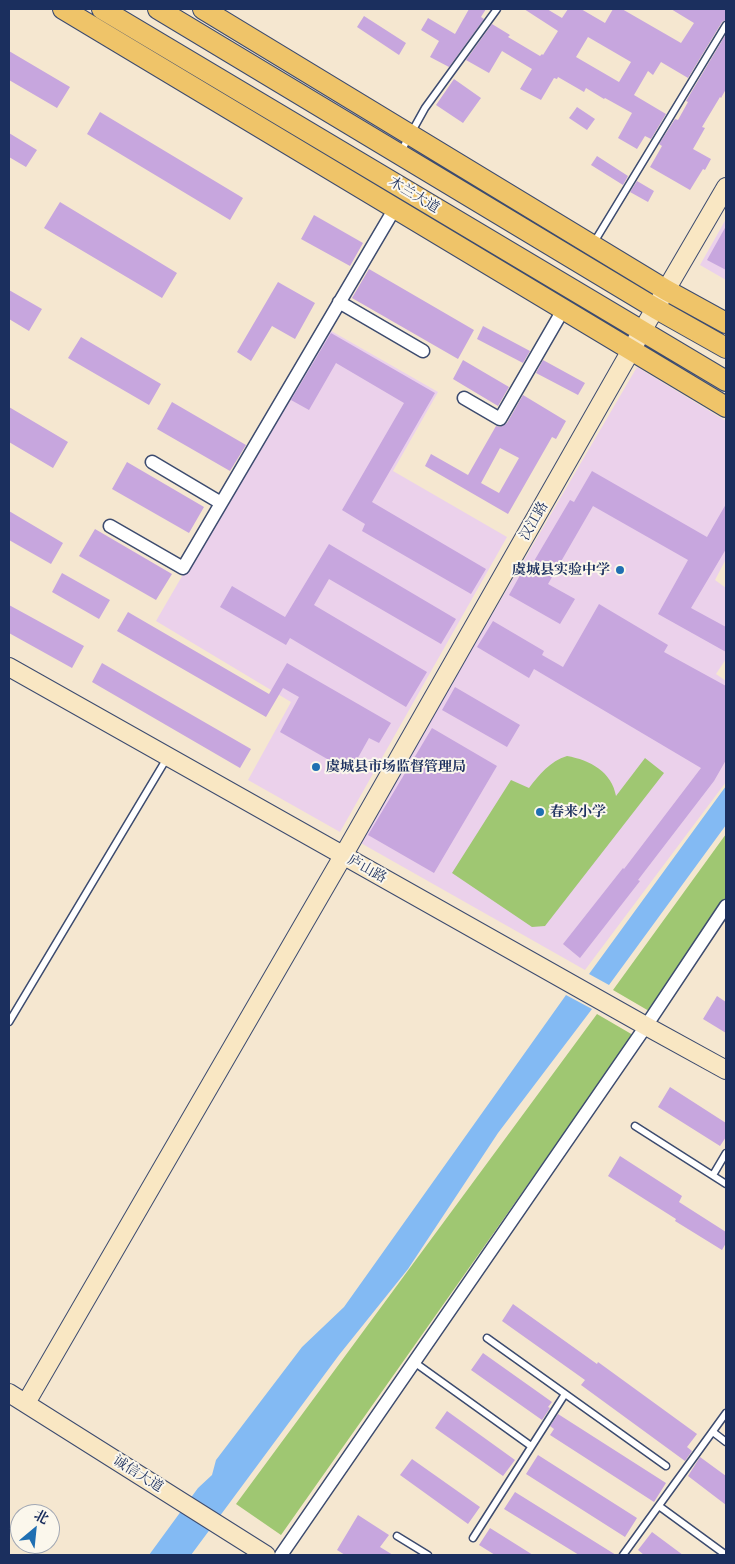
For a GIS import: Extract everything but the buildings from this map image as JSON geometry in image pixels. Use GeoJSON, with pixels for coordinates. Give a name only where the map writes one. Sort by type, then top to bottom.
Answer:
{"type":"FeatureCollection","features":[{"type":"Feature","properties":{"kind":"main road"},"geometry":{"type":"LineString","coordinates":[[62,9],[726,407]]}},
{"type":"Feature","properties":{"kind":"main road","name":"木兰大道"},"geometry":{"type":"LineString","coordinates":[[102,9],[726,381]]}},
{"type":"Feature","properties":{"kind":"main road","name":"木兰大道"},"geometry":{"type":"LineString","coordinates":[[158,9],[655,308],[726,348]]}},
{"type":"Feature","properties":{"kind":"main road"},"geometry":{"type":"LineString","coordinates":[[203,9],[666,290],[726,323]]}},
{"type":"Feature","properties":{"kind":"street","name":"汉江路"},"geometry":{"type":"LineString","coordinates":[[26,1404],[343,856],[726,187]]}},
{"type":"Feature","properties":{"kind":"street"},"geometry":{"type":"LineString","coordinates":[[110,526],[183,568],[395,208]]}},
{"type":"Feature","properties":{"kind":"street"},"geometry":{"type":"LineString","coordinates":[[340,302],[424,351]]}},
{"type":"Feature","properties":{"kind":"street"},"geometry":{"type":"LineString","coordinates":[[464,398],[500,419],[563,310]]}},
{"type":"Feature","properties":{"kind":"street"},"geometry":{"type":"LineString","coordinates":[[152,462],[221,503]]}},
{"type":"Feature","properties":{"kind":"street","name":"庐山路"},"geometry":{"type":"LineString","coordinates":[[9,667],[726,1070]]}},
{"type":"Feature","properties":{"kind":"street"},"geometry":{"type":"LineString","coordinates":[[281,1555],[646,1026],[726,906]]}},
{"type":"Feature","properties":{"kind":"street","name":"诚信大道"},"geometry":{"type":"LineString","coordinates":[[9,1393],[266,1555]]}},
{"type":"Feature","properties":{"kind":"lane"},"geometry":{"type":"LineString","coordinates":[[400,154],[425,108],[498,9]]}},
{"type":"Feature","properties":{"kind":"lane"},"geometry":{"type":"LineString","coordinates":[[592,245],[726,25]]}},
{"type":"Feature","properties":{"kind":"lane"},"geometry":{"type":"LineString","coordinates":[[9,1022],[168,757]]}},
{"type":"Feature","properties":{"kind":"lane"},"geometry":{"type":"LineString","coordinates":[[635,1126],[726,1184]]}},
{"type":"Feature","properties":{"kind":"lane"},"geometry":{"type":"LineString","coordinates":[[713,1175],[726,1153]]}},
{"type":"Feature","properties":{"kind":"lane"},"geometry":{"type":"LineString","coordinates":[[487,1338],[666,1466]]}},
{"type":"Feature","properties":{"kind":"lane"},"geometry":{"type":"LineString","coordinates":[[414,1362],[531,1446]]}},
{"type":"Feature","properties":{"kind":"lane"},"geometry":{"type":"LineString","coordinates":[[473,1538],[565,1394]]}},
{"type":"Feature","properties":{"kind":"lane"},"geometry":{"type":"LineString","coordinates":[[623,1555],[726,1413]]}},
{"type":"Feature","properties":{"kind":"lane"},"geometry":{"type":"LineString","coordinates":[[713,1432],[726,1442]]}},
{"type":"Feature","properties":{"kind":"lane"},"geometry":{"type":"LineString","coordinates":[[659,1506],[726,1555]]}},
{"type":"Feature","properties":{"kind":"lane"},"geometry":{"type":"LineString","coordinates":[[397,1536],[428,1555]]}},
{"type":"Feature","properties":{"kind":"shaded area"},"geometry":{"type":"Polygon","coordinates":[[[726,219],[726,280],[700,265],[726,219]]]}},
{"type":"Feature","properties":{"kind":"shaded area"},"geometry":{"type":"Polygon","coordinates":[[[326,328],[438,392],[393,471],[507,537],[340,832],[248,780],[291,702],[156,621],[326,328]]]}},
{"type":"Feature","properties":{"kind":"shaded area"},"geometry":{"type":"Polygon","coordinates":[[[637,367],[726,421],[726,559],[715,580],[726,588],[726,659],[716,674],[726,681],[726,782],[585,970],[359,842],[637,367]]]}},
{"type":"Feature","properties":{"kind":"green space"},"geometry":{"type":"Polygon","coordinates":[[[567,756],[592,764],[599,769],[610,780],[616,796],[645,758],[664,773],[545,926],[532,927],[452,873],[511,780],[529,788],[550,765],[567,756]]]}},
{"type":"Feature","properties":{"kind":"green space"},"geometry":{"type":"Polygon","coordinates":[[[726,834],[726,897],[649,1011],[613,990],[726,834]]]}},
{"type":"Feature","properties":{"kind":"green space"},"geometry":{"type":"Polygon","coordinates":[[[597,1014],[633,1035],[281,1535],[236,1504],[597,1014]]]}},
{"type":"Feature","properties":{"kind":"water"},"geometry":{"type":"Polygon","coordinates":[[[726,786],[726,825],[609,985],[589,974],[726,786]]]}},
{"type":"Feature","properties":{"kind":"water"},"geometry":{"type":"Polygon","coordinates":[[[566,995],[592,1009],[498,1133],[408,1269],[339,1355],[191,1555],[149,1555],[198,1488],[212,1475],[216,1460],[302,1347],[344,1307],[566,995]]]}},
{"type":"Feature","properties":{"kind":"place","name":"虞城县实验中学"},"geometry":{"type":"Point","coordinates":[620,570]}},
{"type":"Feature","properties":{"kind":"place","name":"虞城县市场监督管理局"},"geometry":{"type":"Point","coordinates":[316,767]}},
{"type":"Feature","properties":{"kind":"place","name":"春来小学"},"geometry":{"type":"Point","coordinates":[540,812]}}]}
